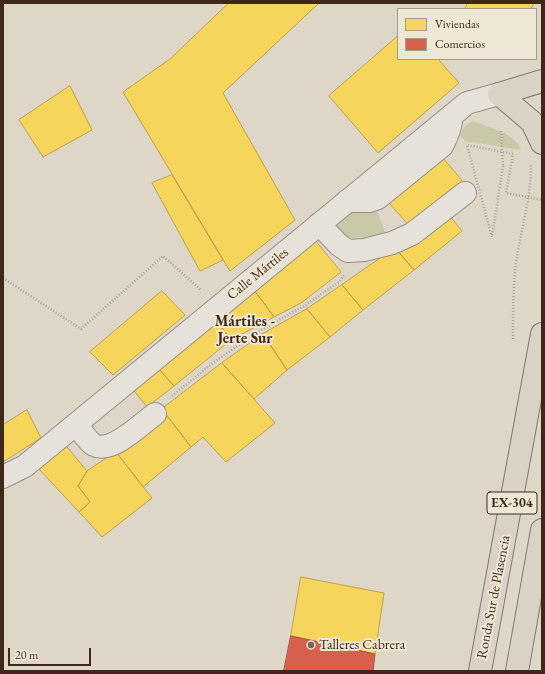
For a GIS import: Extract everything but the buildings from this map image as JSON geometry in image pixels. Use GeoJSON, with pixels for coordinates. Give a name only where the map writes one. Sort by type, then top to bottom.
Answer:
{"type":"FeatureCollection","features":[{"type":"Feature","properties":{"kind":"main road"},"geometry":{"type":"LineString","coordinates":[[499,94],[542,81]]}},
{"type":"Feature","properties":{"kind":"main road"},"geometry":{"type":"LineString","coordinates":[[499,94],[532,122],[536,151]]}},
{"type":"Feature","properties":{"kind":"main road","name":"Ronda Sur de Plasencia"},"geometry":{"type":"LineString","coordinates":[[480,671],[542,334]]}},
{"type":"Feature","properties":{"kind":"main road","name":"EX-304"},"geometry":{"type":"LineString","coordinates":[[518,671],[542,530]]}},
{"type":"Feature","properties":{"kind":"street","name":"Calle Mártiles"},"geometry":{"type":"LineString","coordinates":[[3,477],[25,466],[347,201],[369,201],[378,198],[442,146],[448,137],[452,126],[452,115],[467,103],[499,94]]}},
{"type":"Feature","properties":{"kind":"street"},"geometry":{"type":"LineString","coordinates":[[319,224],[339,245],[348,251],[364,250],[392,243],[412,234],[465,193]]}},
{"type":"Feature","properties":{"kind":"street"},"geometry":{"type":"LineString","coordinates":[[76,424],[93,444],[100,447],[116,443],[154,414]]}},
{"type":"Feature","properties":{"kind":"path"},"geometry":{"type":"LineString","coordinates":[[503,166],[492,237],[467,146],[513,154],[506,193],[542,200]]}},
{"type":"Feature","properties":{"kind":"path"},"geometry":{"type":"LineString","coordinates":[[513,344],[513,288],[531,183],[531,165],[536,151]]}},
{"type":"Feature","properties":{"kind":"path"},"geometry":{"type":"LineString","coordinates":[[154,414],[157,409],[214,362],[261,330],[304,306],[339,282],[364,250]]}},
{"type":"Feature","properties":{"kind":"path"},"geometry":{"type":"LineString","coordinates":[[3,278],[81,329],[163,256],[219,306]]}},
{"type":"Feature","properties":{"kind":"green space"},"geometry":{"type":"Polygon","coordinates":[[[473,121],[500,131],[514,139],[521,150],[465,141],[461,137],[461,132],[466,125],[473,121]]]}},
{"type":"Feature","properties":{"kind":"green space"},"geometry":{"type":"Polygon","coordinates":[[[375,206],[386,234],[354,238],[345,237],[331,223],[350,208],[375,206]]]}},
{"type":"Feature","properties":{"kind":"place","name":"Talleres Cabrera"},"geometry":{"type":"Point","coordinates":[311,645]}},
{"type":"Feature","properties":{"kind":"district","name":"Mártiles - Jerte Sur"},"geometry":{"type":"Point","coordinates":[245,330]}}]}
